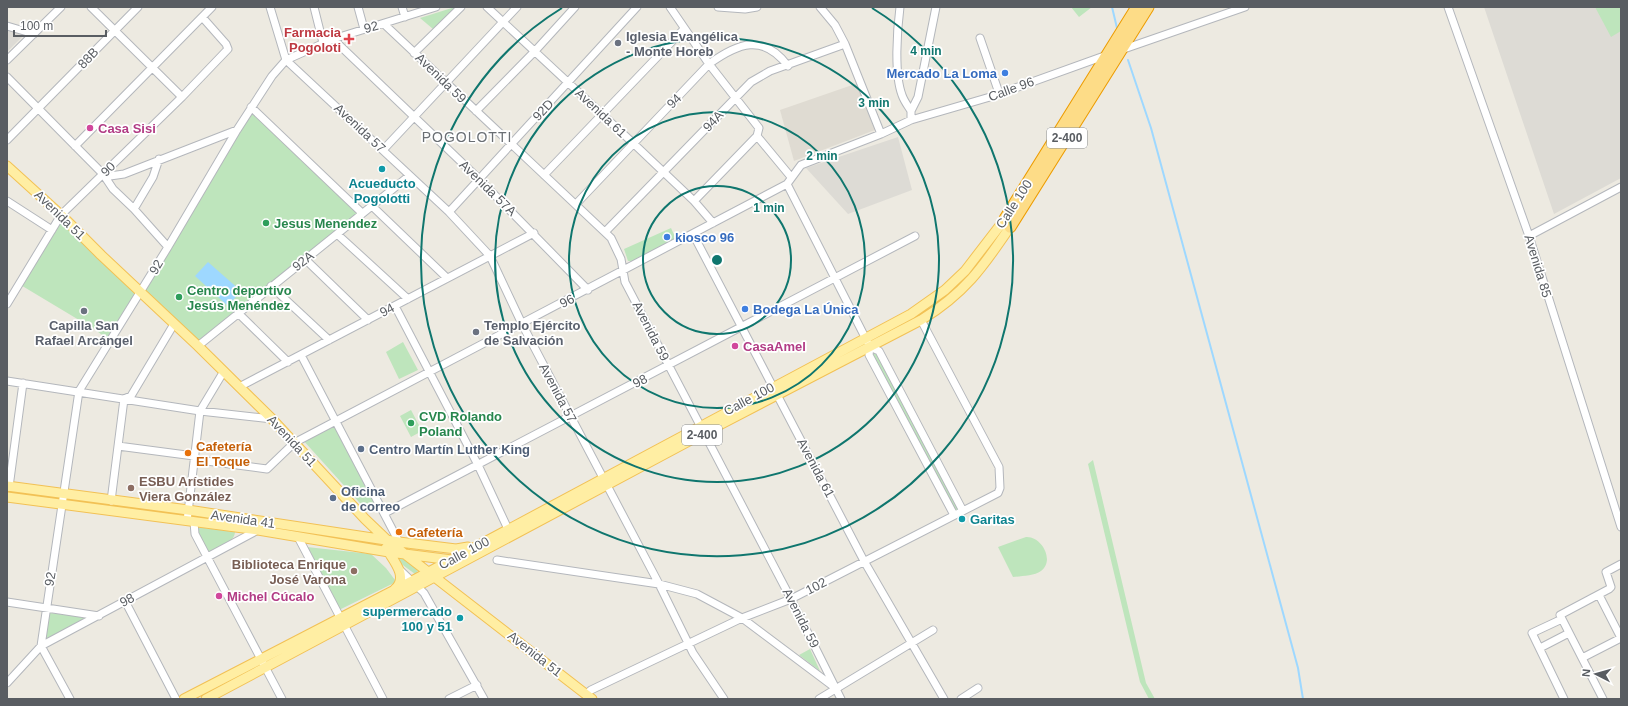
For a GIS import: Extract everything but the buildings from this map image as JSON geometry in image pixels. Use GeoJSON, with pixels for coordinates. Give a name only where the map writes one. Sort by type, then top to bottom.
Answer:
{"type":"FeatureCollection","features":[{"type":"Feature","properties":{"kind":"highway","name":"Calle 100"},"geometry":{"type":"LineString","coordinates":[[1008,223],[1137,7]]}},
{"type":"Feature","properties":{"kind":"highway","name":"Calle 100"},"geometry":{"type":"LineString","coordinates":[[1008,223],[1123,49],[1148,7]]}},
{"type":"Feature","properties":{"kind":"main road","name":"Avenida 51"},"geometry":{"type":"LineString","coordinates":[[7,166],[62,215],[101,255],[224,371],[272,419],[385,540],[405,553],[589,696]]}},
{"type":"Feature","properties":{"kind":"main road","name":"Calle 100"},"geometry":{"type":"LineString","coordinates":[[702,429],[778,395],[922,320],[938,310],[966,286],[984,266],[1008,223]]}},
{"type":"Feature","properties":{"kind":"main road","name":"Calle 100"},"geometry":{"type":"LineString","coordinates":[[184,699],[264,663],[432,574],[465,560],[702,429],[773,386],[910,314],[945,290],[1008,223]]}},
{"type":"Feature","properties":{"kind":"main road","name":"Calle 100"},"geometry":{"type":"LineString","coordinates":[[432,574],[451,560],[479,544],[604,482]]}},
{"type":"Feature","properties":{"kind":"main road","name":"Avenida 41"},"geometry":{"type":"LineString","coordinates":[[8,486],[111,501],[188,510],[399,542],[456,549],[479,544]]}},
{"type":"Feature","properties":{"kind":"main road","name":"Avenida 41"},"geometry":{"type":"LineString","coordinates":[[7,497],[258,530],[389,552],[451,560],[465,560]]}},
{"type":"Feature","properties":{"kind":"main road"},"geometry":{"type":"LineString","coordinates":[[351,534],[362,531],[366,524],[366,519]]}},
{"type":"Feature","properties":{"kind":"main road"},"geometry":{"type":"LineString","coordinates":[[385,540],[389,552],[399,569],[399,584],[393,590]]}},
{"type":"Feature","properties":{"kind":"main road"},"geometry":{"type":"LineString","coordinates":[[366,548],[385,558],[399,569]]}},
{"type":"Feature","properties":{"kind":"main road"},"geometry":{"type":"LineString","coordinates":[[452,590],[449,574],[465,560]]}},
{"type":"Feature","properties":{"kind":"main road","name":"Calle 100"},"geometry":{"type":"LineString","coordinates":[[342,622],[393,590],[414,584]]}},
{"type":"Feature","properties":{"kind":"main road","name":"Calle 100"},"geometry":{"type":"LineString","coordinates":[[206,699],[264,663]]}},
{"type":"Feature","properties":{"kind":"street"},"geometry":{"type":"LineString","coordinates":[[7,60],[61,7]]}},
{"type":"Feature","properties":{"kind":"street"},"geometry":{"type":"LineString","coordinates":[[92,7],[182,97]]}},
{"type":"Feature","properties":{"kind":"street","name":"88B"},"geometry":{"type":"LineString","coordinates":[[7,140],[138,7]]}},
{"type":"Feature","properties":{"kind":"street"},"geometry":{"type":"LineString","coordinates":[[76,146],[203,18],[212,7]]}},
{"type":"Feature","properties":{"kind":"street"},"geometry":{"type":"LineString","coordinates":[[270,7],[286,60]]}},
{"type":"Feature","properties":{"kind":"street"},"geometry":{"type":"LineString","coordinates":[[314,7],[323,43]]}},
{"type":"Feature","properties":{"kind":"street"},"geometry":{"type":"LineString","coordinates":[[358,7],[364,29]]}},
{"type":"Feature","properties":{"kind":"street"},"geometry":{"type":"LineString","coordinates":[[402,7],[405,17]]}},
{"type":"Feature","properties":{"kind":"street","name":"92"},"geometry":{"type":"LineString","coordinates":[[41,646],[79,392],[141,292],[251,107],[272,76],[286,60],[333,39],[436,7]]}},
{"type":"Feature","properties":{"kind":"street"},"geometry":{"type":"LineString","coordinates":[[414,53],[461,7]]}},
{"type":"Feature","properties":{"kind":"street","name":"Avenida 61"},"geometry":{"type":"LineString","coordinates":[[487,7],[603,114],[664,174],[694,201],[713,223]]}},
{"type":"Feature","properties":{"kind":"street"},"geometry":{"type":"LineString","coordinates":[[383,150],[517,7]]}},
{"type":"Feature","properties":{"kind":"street"},"geometry":{"type":"LineString","coordinates":[[476,112],[575,7]]}},
{"type":"Feature","properties":{"kind":"street","name":"92D"},"geometry":{"type":"LineString","coordinates":[[449,212],[637,7]]}},
{"type":"Feature","properties":{"kind":"street"},"geometry":{"type":"LineString","coordinates":[[670,7],[709,64],[759,128],[757,136],[694,201]]}},
{"type":"Feature","properties":{"kind":"street"},"geometry":{"type":"LineString","coordinates":[[718,7],[745,9],[757,7]]}},
{"type":"Feature","properties":{"kind":"street"},"geometry":{"type":"LineString","coordinates":[[820,7],[835,25],[845,44],[881,134]]}},
{"type":"Feature","properties":{"kind":"street"},"geometry":{"type":"LineString","coordinates":[[900,7],[898,76],[901,93],[911,111]]}},
{"type":"Feature","properties":{"kind":"street"},"geometry":{"type":"LineString","coordinates":[[911,120],[911,111],[918,97],[936,7]]}},
{"type":"Feature","properties":{"kind":"street","name":"Calle 96"},"geometry":{"type":"LineString","coordinates":[[789,181],[801,165],[881,134],[911,120],[999,94],[1245,7]]}},
{"type":"Feature","properties":{"kind":"street","name":"Avenida 85"},"geometry":{"type":"LineString","coordinates":[[1448,7],[1529,236],[1621,527]]}},
{"type":"Feature","properties":{"kind":"street","name":"90"},"geometry":{"type":"LineString","coordinates":[[8,299],[62,215],[182,97],[228,49],[226,44],[203,18]]}},
{"type":"Feature","properties":{"kind":"street","name":"Avenida 59"},"geometry":{"type":"LineString","coordinates":[[384,24],[476,112],[576,204],[605,232],[617,247],[625,282],[791,599],[841,699]]}},
{"type":"Feature","properties":{"kind":"street"},"geometry":{"type":"LineString","coordinates":[[7,26],[34,34]]}},
{"type":"Feature","properties":{"kind":"street"},"geometry":{"type":"LineString","coordinates":[[544,175],[684,29]]}},
{"type":"Feature","properties":{"kind":"street"},"geometry":{"type":"LineString","coordinates":[[980,38],[999,94]]}},
{"type":"Feature","properties":{"kind":"street","name":"Avenida 57A"},"geometry":{"type":"LineString","coordinates":[[333,39],[534,233],[588,290]]}},
{"type":"Feature","properties":{"kind":"street","name":"94A"},"geometry":{"type":"LineString","coordinates":[[605,232],[664,174],[735,98],[760,76],[845,44]]}},
{"type":"Feature","properties":{"kind":"street","name":"94"},"geometry":{"type":"LineString","coordinates":[[576,204],[709,64],[731,50],[759,45],[769,47],[776,51],[788,66]]}},
{"type":"Feature","properties":{"kind":"street","name":"Avenida 57"},"geometry":{"type":"LineString","coordinates":[[286,60],[449,212],[490,256],[522,324],[659,584],[687,643],[724,699]]}},
{"type":"Feature","properties":{"kind":"street"},"geometry":{"type":"LineString","coordinates":[[7,77],[103,174],[112,189],[134,209],[168,247]]}},
{"type":"Feature","properties":{"kind":"street"},"geometry":{"type":"LineString","coordinates":[[251,107],[362,213]]}},
{"type":"Feature","properties":{"kind":"street"},"geometry":{"type":"LineString","coordinates":[[103,174],[110,176],[124,174],[159,159],[237,130]]}},
{"type":"Feature","properties":{"kind":"street"},"geometry":{"type":"LineString","coordinates":[[757,136],[789,181],[864,338],[870,347],[879,351],[963,511]]}},
{"type":"Feature","properties":{"kind":"street"},"geometry":{"type":"LineString","coordinates":[[134,209],[153,177],[159,159]]}},
{"type":"Feature","properties":{"kind":"street","name":"92A"},"geometry":{"type":"LineString","coordinates":[[198,346],[409,176]]}},
{"type":"Feature","properties":{"kind":"street","name":"96"},"geometry":{"type":"LineString","coordinates":[[194,456],[199,460],[267,469],[294,443],[623,272],[789,181]]}},
{"type":"Feature","properties":{"kind":"street"},"geometry":{"type":"LineString","coordinates":[[1529,236],[1621,187]]}},
{"type":"Feature","properties":{"kind":"street"},"geometry":{"type":"LineString","coordinates":[[7,201],[52,230]]}},
{"type":"Feature","properties":{"kind":"street"},"geometry":{"type":"LineString","coordinates":[[372,206],[447,278]]}},
{"type":"Feature","properties":{"kind":"street","name":"94"},"geometry":{"type":"LineString","coordinates":[[239,387],[534,233]]}},
{"type":"Feature","properties":{"kind":"street"},"geometry":{"type":"LineString","coordinates":[[337,234],[408,299]]}},
{"type":"Feature","properties":{"kind":"street","name":"Avenida 61"},"geometry":{"type":"LineString","coordinates":[[693,234],[864,561],[910,643],[944,699]]}},
{"type":"Feature","properties":{"kind":"street","name":"98"},"geometry":{"type":"LineString","coordinates":[[385,513],[669,366],[915,236]]}},
{"type":"Feature","properties":{"kind":"street"},"geometry":{"type":"LineString","coordinates":[[305,259],[368,320]]}},
{"type":"Feature","properties":{"kind":"street"},"geometry":{"type":"LineString","coordinates":[[271,286],[330,340]]}},
{"type":"Feature","properties":{"kind":"street"},"geometry":{"type":"LineString","coordinates":[[395,306],[478,465],[508,529]]}},
{"type":"Feature","properties":{"kind":"street"},"geometry":{"type":"LineString","coordinates":[[238,313],[288,362]]}},
{"type":"Feature","properties":{"kind":"street","name":"102"},"geometry":{"type":"LineString","coordinates":[[589,696],[624,673],[742,618],[791,599],[999,491],[999,467],[922,320]]}},
{"type":"Feature","properties":{"kind":"street"},"geometry":{"type":"LineString","coordinates":[[124,399],[131,396],[174,324]]}},
{"type":"Feature","properties":{"kind":"street"},"geometry":{"type":"LineString","coordinates":[[870,347],[869,355],[954,515]]}},
{"type":"Feature","properties":{"kind":"street"},"geometry":{"type":"LineString","coordinates":[[301,355],[405,553]]}},
{"type":"Feature","properties":{"kind":"street"},"geometry":{"type":"LineString","coordinates":[[191,522],[188,510],[200,410],[224,371]]}},
{"type":"Feature","properties":{"kind":"street"},"geometry":{"type":"LineString","coordinates":[[7,381],[200,410],[272,419]]}},
{"type":"Feature","properties":{"kind":"street"},"geometry":{"type":"LineString","coordinates":[[8,486],[23,383]]}},
{"type":"Feature","properties":{"kind":"street"},"geometry":{"type":"LineString","coordinates":[[111,501],[124,399]]}},
{"type":"Feature","properties":{"kind":"street"},"geometry":{"type":"LineString","coordinates":[[255,417],[258,412],[258,406]]}},
{"type":"Feature","properties":{"kind":"street"},"geometry":{"type":"LineString","coordinates":[[118,446],[194,456]]}},
{"type":"Feature","properties":{"kind":"street","name":"Avenida 41"},"geometry":{"type":"LineString","coordinates":[[191,522],[195,534],[282,699]]}},
{"type":"Feature","properties":{"kind":"street","name":"98"},"geometry":{"type":"LineString","coordinates":[[7,683],[41,646],[258,530]]}},
{"type":"Feature","properties":{"kind":"street"},"geometry":{"type":"LineString","coordinates":[[298,537],[383,699]]}},
{"type":"Feature","properties":{"kind":"street"},"geometry":{"type":"LineString","coordinates":[[496,560],[659,584],[697,594],[742,618],[835,688]]}},
{"type":"Feature","properties":{"kind":"street"},"geometry":{"type":"LineString","coordinates":[[1564,699],[1532,633],[1611,587],[1606,572],[1621,564]]}},
{"type":"Feature","properties":{"kind":"street"},"geometry":{"type":"LineString","coordinates":[[399,569],[424,593],[484,699]]}},
{"type":"Feature","properties":{"kind":"street"},"geometry":{"type":"LineString","coordinates":[[1582,658],[1621,638],[1599,595]]}},
{"type":"Feature","properties":{"kind":"street"},"geometry":{"type":"LineString","coordinates":[[125,601],[176,699]]}},
{"type":"Feature","properties":{"kind":"street"},"geometry":{"type":"LineString","coordinates":[[7,602],[99,616]]}},
{"type":"Feature","properties":{"kind":"street"},"geometry":{"type":"LineString","coordinates":[[1561,617],[1603,699]]}},
{"type":"Feature","properties":{"kind":"street"},"geometry":{"type":"LineString","coordinates":[[819,699],[933,630]]}},
{"type":"Feature","properties":{"kind":"street"},"geometry":{"type":"LineString","coordinates":[[1540,648],[1569,633]]}},
{"type":"Feature","properties":{"kind":"street"},"geometry":{"type":"LineString","coordinates":[[41,646],[70,699]]}},
{"type":"Feature","properties":{"kind":"street"},"geometry":{"type":"LineString","coordinates":[[449,699],[477,685]]}},
{"type":"Feature","properties":{"kind":"street"},"geometry":{"type":"LineString","coordinates":[[961,699],[978,688]]}},
{"type":"Feature","properties":{"kind":"shaded area"},"geometry":{"type":"Polygon","coordinates":[[[1484,7],[1621,7],[1621,178],[1554,214],[1484,7]]]}},
{"type":"Feature","properties":{"kind":"shaded area"},"geometry":{"type":"Polygon","coordinates":[[[7,29],[25,34],[7,52],[7,29]]]}},
{"type":"Feature","properties":{"kind":"shaded area"},"geometry":{"type":"Polygon","coordinates":[[[858,83],[875,130],[794,161],[780,110],[858,83]]]}},
{"type":"Feature","properties":{"kind":"shaded area"},"geometry":{"type":"Polygon","coordinates":[[[898,137],[912,190],[848,214],[806,168],[898,137]]]}},
{"type":"Feature","properties":{"kind":"green space"},"geometry":{"type":"Polygon","coordinates":[[[457,7],[433,29],[420,18],[457,7]]]}},
{"type":"Feature","properties":{"kind":"green space"},"geometry":{"type":"Polygon","coordinates":[[[1071,7],[1092,7],[1079,17],[1071,7]]]}},
{"type":"Feature","properties":{"kind":"green space"},"geometry":{"type":"Polygon","coordinates":[[[1595,7],[1621,7],[1621,31],[1611,37],[1595,7]]]}},
{"type":"Feature","properties":{"kind":"green space","name":"Jesus Menendez"},"geometry":{"type":"Polygon","coordinates":[[[251,107],[362,213],[198,346],[141,292],[109,340],[94,329],[19,284],[61,215],[140,291],[251,107]]]}},
{"type":"Feature","properties":{"kind":"green space"},"geometry":{"type":"Polygon","coordinates":[[[1010,222],[981,264],[959,288],[923,314],[870,342],[869,340],[922,312],[946,295],[968,275],[1010,222]]]}},
{"type":"Feature","properties":{"kind":"green space"},"geometry":{"type":"Polygon","coordinates":[[[671,228],[676,239],[633,261],[628,261],[624,249],[671,228]]]}},
{"type":"Feature","properties":{"kind":"green space"},"geometry":{"type":"Polygon","coordinates":[[[403,342],[418,370],[399,379],[386,352],[403,342]]]}},
{"type":"Feature","properties":{"kind":"green space"},"geometry":{"type":"Polygon","coordinates":[[[872,350],[877,352],[960,510],[955,513],[871,355],[872,350]]]}},
{"type":"Feature","properties":{"kind":"green space","name":"CVD Rolando Poland"},"geometry":{"type":"Polygon","coordinates":[[[411,410],[422,431],[411,437],[400,416],[411,410]]]}},
{"type":"Feature","properties":{"kind":"green space"},"geometry":{"type":"Polygon","coordinates":[[[337,422],[381,506],[368,512],[302,439],[337,422]]]}},
{"type":"Feature","properties":{"kind":"green space"},"geometry":{"type":"Polygon","coordinates":[[[1093,460],[1146,683],[1155,699],[1149,699],[1140,682],[1088,464],[1093,460]]]}},
{"type":"Feature","properties":{"kind":"green space"},"geometry":{"type":"Polygon","coordinates":[[[197,527],[235,532],[232,540],[208,554],[197,533],[197,527]]]}},
{"type":"Feature","properties":{"kind":"green space"},"geometry":{"type":"Polygon","coordinates":[[[1026,537],[1037,540],[1045,550],[1047,561],[1045,567],[1038,573],[1027,576],[1013,577],[998,547],[1026,537]]]}},
{"type":"Feature","properties":{"kind":"green space"},"geometry":{"type":"Polygon","coordinates":[[[307,547],[371,554],[386,568],[395,580],[394,583],[339,610],[307,547]]]}},
{"type":"Feature","properties":{"kind":"green space"},"geometry":{"type":"Polygon","coordinates":[[[398,555],[414,565],[418,571],[415,574],[400,563],[396,556],[398,555]]]}},
{"type":"Feature","properties":{"kind":"green space"},"geometry":{"type":"Polygon","coordinates":[[[50,613],[89,617],[45,640],[50,613]]]}},
{"type":"Feature","properties":{"kind":"green space"},"geometry":{"type":"Polygon","coordinates":[[[810,649],[820,671],[799,655],[810,649]]]}},
{"type":"Feature","properties":{"kind":"water"},"geometry":{"type":"Polygon","coordinates":[[[208,262],[241,291],[228,306],[195,276],[208,262]]]}},
{"type":"Feature","properties":{"kind":"waterway"},"geometry":{"type":"LineString","coordinates":[[1112,7],[1117,28]]}},
{"type":"Feature","properties":{"kind":"waterway"},"geometry":{"type":"LineString","coordinates":[[1128,60],[1151,128],[1298,668],[1303,699]]}},
{"type":"Feature","properties":{"kind":"place","name":"Farmacia Pogoloti"},"geometry":{"type":"Point","coordinates":[349,39]}},
{"type":"Feature","properties":{"kind":"place","name":"Iglesia Evangélica - Monte Horeb"},"geometry":{"type":"Point","coordinates":[618,43]}},
{"type":"Feature","properties":{"kind":"place","name":"Mercado La Loma"},"geometry":{"type":"Point","coordinates":[1005,73]}},
{"type":"Feature","properties":{"kind":"place","name":"Casa Sisi"},"geometry":{"type":"Point","coordinates":[90,128]}},
{"type":"Feature","properties":{"kind":"place","name":"Acueducto Pogolotti"},"geometry":{"type":"Point","coordinates":[382,169]}},
{"type":"Feature","properties":{"kind":"place","name":"Jesus Menendez"},"geometry":{"type":"Point","coordinates":[266,223]}},
{"type":"Feature","properties":{"kind":"place","name":"kiosco 96"},"geometry":{"type":"Point","coordinates":[667,237]}},
{"type":"Feature","properties":{"kind":"place","name":"Centro deportivo Jesús Menéndez"},"geometry":{"type":"Point","coordinates":[179,297]}},
{"type":"Feature","properties":{"kind":"place","name":"Bodega La Única"},"geometry":{"type":"Point","coordinates":[745,309]}},
{"type":"Feature","properties":{"kind":"place","name":"Capilla San Rafael Arcángel"},"geometry":{"type":"Point","coordinates":[84,311]}},
{"type":"Feature","properties":{"kind":"place","name":"Templo Ejército de Salvación"},"geometry":{"type":"Point","coordinates":[476,332]}},
{"type":"Feature","properties":{"kind":"place","name":"CasaAmel"},"geometry":{"type":"Point","coordinates":[735,346]}},
{"type":"Feature","properties":{"kind":"place","name":"CVD Rolando Poland"},"geometry":{"type":"Point","coordinates":[411,423]}},
{"type":"Feature","properties":{"kind":"place","name":"Centro Martín Luther King"},"geometry":{"type":"Point","coordinates":[361,449]}},
{"type":"Feature","properties":{"kind":"place","name":"Cafetería El Toque"},"geometry":{"type":"Point","coordinates":[188,453]}},
{"type":"Feature","properties":{"kind":"place","name":"ESBU Arístides Viera González"},"geometry":{"type":"Point","coordinates":[131,488]}},
{"type":"Feature","properties":{"kind":"place","name":"Oficina de correo"},"geometry":{"type":"Point","coordinates":[333,498]}},
{"type":"Feature","properties":{"kind":"place","name":"Garitas"},"geometry":{"type":"Point","coordinates":[962,519]}},
{"type":"Feature","properties":{"kind":"place","name":"Cafetería"},"geometry":{"type":"Point","coordinates":[399,532]}},
{"type":"Feature","properties":{"kind":"place","name":"Biblioteca Enrique José Varona"},"geometry":{"type":"Point","coordinates":[354,571]}},
{"type":"Feature","properties":{"kind":"place","name":"Michel Cúcalo"},"geometry":{"type":"Point","coordinates":[219,596]}},
{"type":"Feature","properties":{"kind":"place","name":"supermercado 100 y 51"},"geometry":{"type":"Point","coordinates":[460,618]}},
{"type":"Feature","properties":{"kind":"district","name":"POGOLOTTI"},"geometry":{"type":"Point","coordinates":[467,137]}}]}
